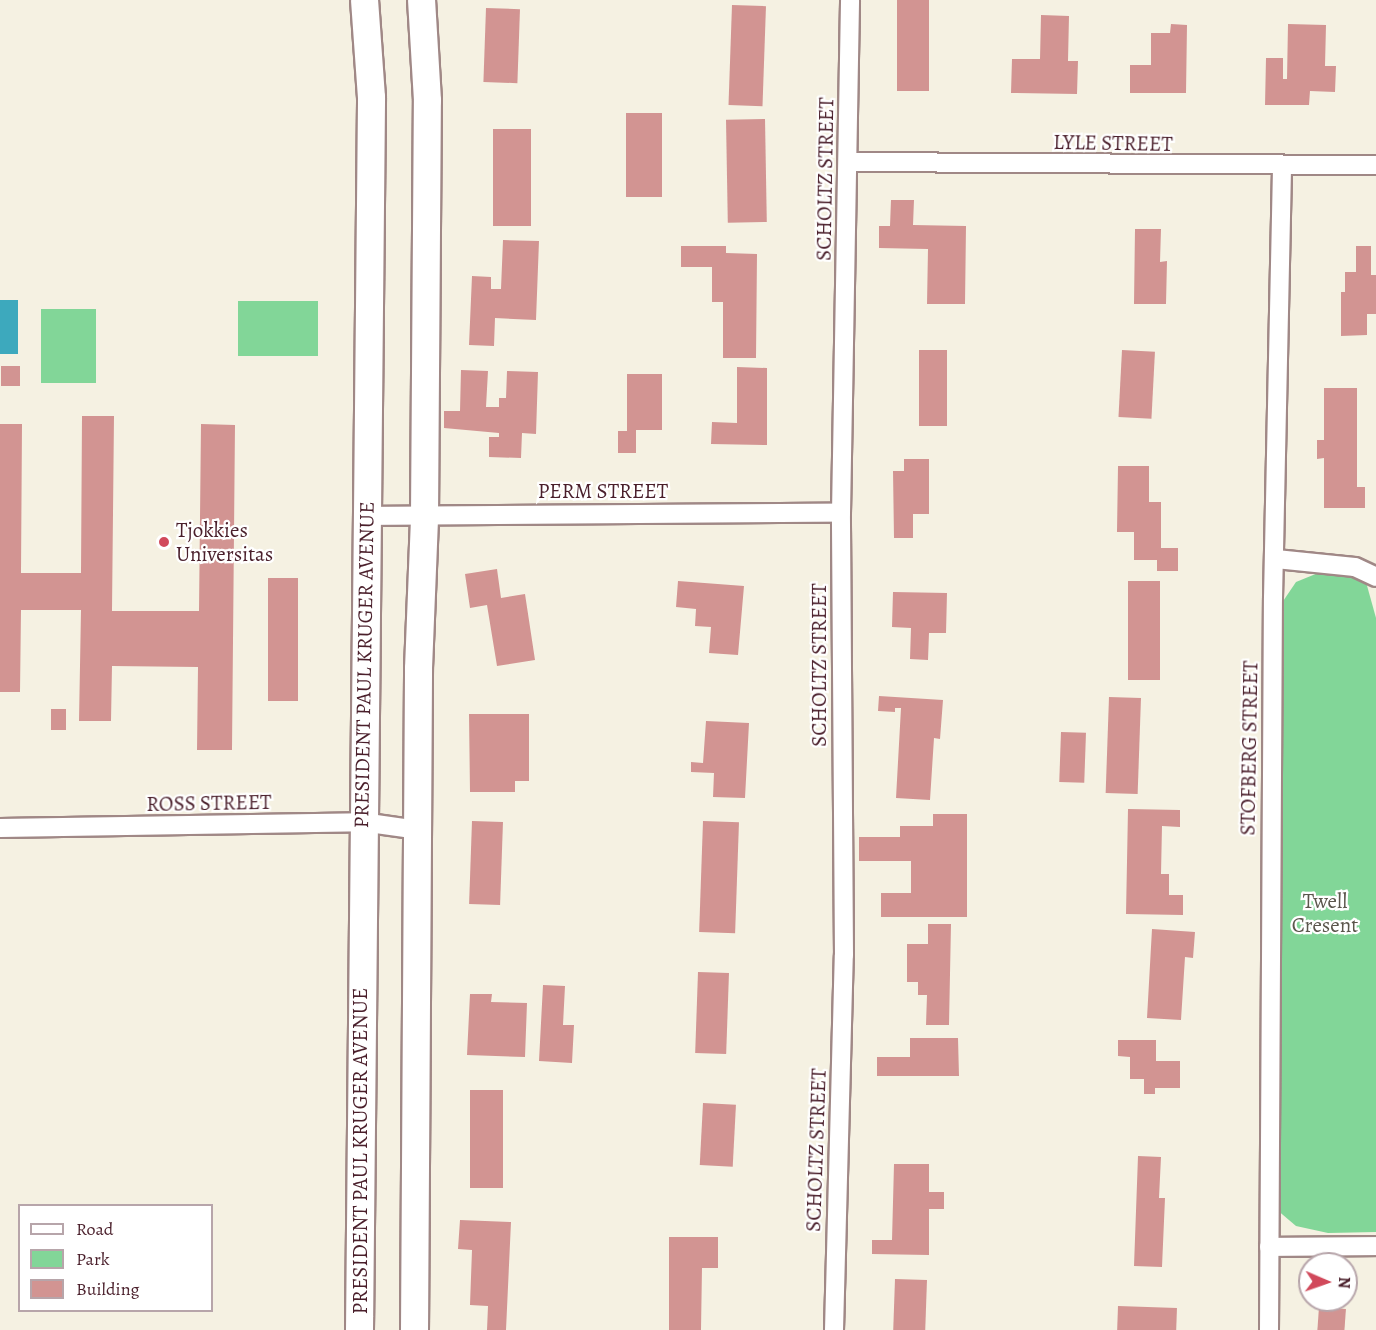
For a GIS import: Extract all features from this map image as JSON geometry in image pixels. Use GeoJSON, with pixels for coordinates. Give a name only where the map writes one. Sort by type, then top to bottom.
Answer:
{"type":"FeatureCollection","features":[{"type":"Feature","properties":{"kind":"street","name":"PRESIDENT PAUL KRUGER AVENUE"},"geometry":{"type":"LineString","coordinates":[[359,1330],[362,822],[371,97],[364,0]]}},
{"type":"Feature","properties":{"kind":"street"},"geometry":{"type":"LineString","coordinates":[[414,1330],[419,830],[418,668],[423,516],[427,100],[421,0]]}},
{"type":"Feature","properties":{"kind":"street","name":"SCHOLTZ STREET"},"geometry":{"type":"LineString","coordinates":[[834,1330],[844,955],[841,513],[849,162],[850,0]]}},
{"type":"Feature","properties":{"kind":"street","name":"LYLE STREET"},"geometry":{"type":"LineString","coordinates":[[849,162],[1282,167],[1376,165]]}},
{"type":"Feature","properties":{"kind":"street","name":"STOFBERG STREET"},"geometry":{"type":"LineString","coordinates":[[1269,1330],[1282,167]]}},
{"type":"Feature","properties":{"kind":"street","name":"PERM STREET"},"geometry":{"type":"LineString","coordinates":[[366,516],[841,513]]}},
{"type":"Feature","properties":{"kind":"street"},"geometry":{"type":"LineString","coordinates":[[1276,559],[1355,567],[1376,577]]}},
{"type":"Feature","properties":{"kind":"street","name":"ROSS STREET"},"geometry":{"type":"LineString","coordinates":[[0,828],[362,822],[419,830]]}},
{"type":"Feature","properties":{"kind":"street"},"geometry":{"type":"LineString","coordinates":[[1269,1247],[1376,1246]]}},
{"type":"Feature","properties":{"kind":"green space"},"geometry":{"type":"Polygon","coordinates":[[[238,301],[318,301],[318,356],[238,356],[238,301]]]}},
{"type":"Feature","properties":{"kind":"green space"},"geometry":{"type":"Polygon","coordinates":[[[41,309],[96,309],[96,383],[41,383],[41,309]]]}},
{"type":"Feature","properties":{"kind":"green space","name":"Twell Cresent"},"geometry":{"type":"Polygon","coordinates":[[[1323,571],[1354,573],[1366,582],[1376,618],[1376,1232],[1328,1233],[1296,1226],[1276,1209],[1273,616],[1296,582],[1323,571]]]}},
{"type":"Feature","properties":{"kind":"water"},"geometry":{"type":"Polygon","coordinates":[[[0,300],[18,300],[18,354],[0,354],[0,300]]]}},
{"type":"Feature","properties":{"kind":"building"},"geometry":{"type":"Polygon","coordinates":[[[897,0],[929,0],[929,91],[897,91],[897,0]]]}},
{"type":"Feature","properties":{"kind":"building"},"geometry":{"type":"Polygon","coordinates":[[[732,5],[766,6],[762,106],[729,105],[732,5]]]}},
{"type":"Feature","properties":{"kind":"building"},"geometry":{"type":"Polygon","coordinates":[[[486,8],[520,9],[517,83],[483,82],[486,8]]]}},
{"type":"Feature","properties":{"kind":"building"},"geometry":{"type":"Polygon","coordinates":[[[1041,15],[1069,16],[1068,61],[1078,61],[1077,94],[1011,93],[1012,59],[1040,59],[1041,15]]]}},
{"type":"Feature","properties":{"kind":"building"},"geometry":{"type":"Polygon","coordinates":[[[1171,24],[1187,25],[1186,93],[1130,93],[1130,65],[1151,65],[1151,33],[1170,33],[1171,24]]]}},
{"type":"Feature","properties":{"kind":"building"},"geometry":{"type":"Polygon","coordinates":[[[1288,24],[1326,25],[1325,66],[1336,66],[1335,92],[1310,91],[1309,105],[1265,105],[1266,58],[1283,58],[1283,79],[1287,79],[1288,24]]]}},
{"type":"Feature","properties":{"kind":"building"},"geometry":{"type":"Polygon","coordinates":[[[626,113],[662,113],[662,197],[626,197],[626,113]]]}},
{"type":"Feature","properties":{"kind":"building"},"geometry":{"type":"Polygon","coordinates":[[[765,119],[767,222],[728,223],[726,120],[765,119]]]}},
{"type":"Feature","properties":{"kind":"building"},"geometry":{"type":"Polygon","coordinates":[[[493,129],[531,129],[531,226],[493,226],[493,129]]]}},
{"type":"Feature","properties":{"kind":"building"},"geometry":{"type":"Polygon","coordinates":[[[891,200],[914,200],[913,225],[966,226],[965,304],[927,304],[928,249],[879,248],[879,226],[890,226],[891,200]]]}},
{"type":"Feature","properties":{"kind":"building"},"geometry":{"type":"Polygon","coordinates":[[[1135,229],[1161,229],[1160,262],[1167,261],[1166,304],[1134,304],[1135,229]]]}},
{"type":"Feature","properties":{"kind":"building"},"geometry":{"type":"Polygon","coordinates":[[[503,240],[539,241],[536,320],[495,318],[494,346],[469,345],[472,276],[491,277],[491,289],[501,289],[503,240]]]}},
{"type":"Feature","properties":{"kind":"building"},"geometry":{"type":"Polygon","coordinates":[[[681,246],[726,246],[726,253],[757,254],[756,358],[723,358],[723,302],[712,302],[712,267],[681,267],[681,246]]]}},
{"type":"Feature","properties":{"kind":"building"},"geometry":{"type":"Polygon","coordinates":[[[1356,246],[1371,246],[1371,275],[1376,275],[1376,314],[1367,314],[1367,335],[1341,336],[1341,292],[1345,292],[1345,272],[1356,272],[1356,246]]]}},
{"type":"Feature","properties":{"kind":"building"},"geometry":{"type":"Polygon","coordinates":[[[919,350],[947,350],[947,426],[919,426],[919,350]]]}},
{"type":"Feature","properties":{"kind":"building"},"geometry":{"type":"Polygon","coordinates":[[[1122,350],[1155,352],[1151,419],[1118,417],[1122,350]]]}},
{"type":"Feature","properties":{"kind":"building"},"geometry":{"type":"Polygon","coordinates":[[[1,366],[20,366],[20,386],[1,386],[1,366]]]}},
{"type":"Feature","properties":{"kind":"building"},"geometry":{"type":"Polygon","coordinates":[[[737,367],[767,368],[767,445],[711,444],[712,422],[737,423],[737,367]]]}},
{"type":"Feature","properties":{"kind":"building"},"geometry":{"type":"Polygon","coordinates":[[[461,370],[488,371],[486,407],[499,407],[499,398],[506,398],[507,371],[538,372],[536,434],[522,433],[521,458],[489,457],[489,437],[499,437],[499,433],[444,428],[444,411],[460,411],[461,370]]]}},
{"type":"Feature","properties":{"kind":"building"},"geometry":{"type":"Polygon","coordinates":[[[627,374],[662,374],[662,430],[636,430],[636,453],[618,453],[618,431],[627,431],[627,374]]]}},
{"type":"Feature","properties":{"kind":"building"},"geometry":{"type":"Polygon","coordinates":[[[1324,388],[1357,388],[1357,487],[1365,487],[1365,508],[1324,508],[1324,458],[1317,459],[1317,440],[1324,440],[1324,388]]]}},
{"type":"Feature","properties":{"kind":"building"},"geometry":{"type":"Polygon","coordinates":[[[82,416],[114,416],[112,611],[199,611],[201,424],[235,425],[232,750],[197,750],[198,667],[112,666],[111,721],[79,721],[81,610],[21,610],[20,692],[0,692],[0,424],[22,424],[21,573],[81,573],[82,416]]]}},
{"type":"Feature","properties":{"kind":"building"},"geometry":{"type":"Polygon","coordinates":[[[904,459],[929,459],[929,514],[913,514],[913,538],[894,538],[893,471],[904,471],[904,459]]]}},
{"type":"Feature","properties":{"kind":"building"},"geometry":{"type":"Polygon","coordinates":[[[1118,466],[1149,466],[1149,502],[1161,502],[1161,548],[1178,548],[1178,571],[1157,571],[1157,560],[1134,560],[1134,532],[1117,532],[1118,466]]]}},
{"type":"Feature","properties":{"kind":"building"},"geometry":{"type":"Polygon","coordinates":[[[497,569],[501,598],[525,594],[535,660],[497,666],[487,605],[470,608],[465,574],[497,569]]]}},
{"type":"Feature","properties":{"kind":"building"},"geometry":{"type":"Polygon","coordinates":[[[268,578],[298,578],[298,701],[268,701],[268,578]]]}},
{"type":"Feature","properties":{"kind":"building"},"geometry":{"type":"Polygon","coordinates":[[[678,581],[744,586],[738,655],[709,653],[711,627],[695,626],[696,609],[676,607],[678,581]]]}},
{"type":"Feature","properties":{"kind":"building"},"geometry":{"type":"Polygon","coordinates":[[[1128,581],[1160,581],[1160,680],[1128,680],[1128,581]]]}},
{"type":"Feature","properties":{"kind":"building"},"geometry":{"type":"Polygon","coordinates":[[[893,592],[947,593],[946,633],[929,633],[928,660],[910,659],[911,628],[892,627],[893,592]]]}},
{"type":"Feature","properties":{"kind":"building"},"geometry":{"type":"Polygon","coordinates":[[[879,696],[943,700],[940,739],[934,738],[930,800],[896,798],[901,708],[895,708],[895,712],[878,711],[879,696]]]}},
{"type":"Feature","properties":{"kind":"building"},"geometry":{"type":"Polygon","coordinates":[[[1109,697],[1141,698],[1138,794],[1106,793],[1109,697]]]}},
{"type":"Feature","properties":{"kind":"building"},"geometry":{"type":"Polygon","coordinates":[[[51,709],[66,709],[66,730],[51,730],[51,709]]]}},
{"type":"Feature","properties":{"kind":"building"},"geometry":{"type":"Polygon","coordinates":[[[469,714],[529,714],[529,781],[515,781],[515,792],[470,792],[469,714]]]}},
{"type":"Feature","properties":{"kind":"building"},"geometry":{"type":"Polygon","coordinates":[[[706,721],[749,723],[745,798],[713,797],[714,773],[691,772],[691,762],[703,763],[706,721]]]}},
{"type":"Feature","properties":{"kind":"building"},"geometry":{"type":"Polygon","coordinates":[[[1061,732],[1086,733],[1084,783],[1059,782],[1061,732]]]}},
{"type":"Feature","properties":{"kind":"building"},"geometry":{"type":"Polygon","coordinates":[[[1128,809],[1180,810],[1180,827],[1162,826],[1161,874],[1169,874],[1169,895],[1183,895],[1183,915],[1126,914],[1128,809]]]}},
{"type":"Feature","properties":{"kind":"building"},"geometry":{"type":"Polygon","coordinates":[[[933,814],[967,814],[967,917],[881,917],[881,893],[911,893],[911,861],[859,861],[859,837],[900,837],[900,826],[933,826],[933,814]]]}},
{"type":"Feature","properties":{"kind":"building"},"geometry":{"type":"Polygon","coordinates":[[[472,821],[503,822],[500,905],[469,904],[472,821]]]}},
{"type":"Feature","properties":{"kind":"building"},"geometry":{"type":"Polygon","coordinates":[[[703,821],[739,822],[735,933],[699,932],[703,821]]]}},
{"type":"Feature","properties":{"kind":"building"},"geometry":{"type":"Polygon","coordinates":[[[928,924],[951,924],[949,1025],[926,1025],[927,995],[918,995],[918,982],[907,982],[907,944],[928,944],[928,924]]]}},
{"type":"Feature","properties":{"kind":"building"},"geometry":{"type":"Polygon","coordinates":[[[1152,929],[1195,932],[1193,958],[1185,957],[1181,1020],[1147,1018],[1152,929]]]}},
{"type":"Feature","properties":{"kind":"building"},"geometry":{"type":"Polygon","coordinates":[[[698,972],[729,973],[726,1054],[695,1053],[698,972]]]}},
{"type":"Feature","properties":{"kind":"building"},"geometry":{"type":"Polygon","coordinates":[[[543,985],[565,986],[563,1025],[574,1025],[572,1063],[539,1061],[543,985]]]}},
{"type":"Feature","properties":{"kind":"building"},"geometry":{"type":"Polygon","coordinates":[[[470,994],[492,994],[491,1002],[527,1003],[525,1057],[467,1055],[470,994]]]}},
{"type":"Feature","properties":{"kind":"building"},"geometry":{"type":"Polygon","coordinates":[[[910,1038],[958,1038],[959,1076],[877,1076],[877,1057],[910,1057],[910,1038]]]}},
{"type":"Feature","properties":{"kind":"building"},"geometry":{"type":"Polygon","coordinates":[[[1118,1040],[1156,1040],[1156,1061],[1180,1061],[1180,1088],[1155,1088],[1155,1094],[1144,1094],[1144,1079],[1130,1079],[1130,1057],[1118,1056],[1118,1040]]]}},
{"type":"Feature","properties":{"kind":"building"},"geometry":{"type":"Polygon","coordinates":[[[470,1090],[503,1090],[503,1188],[470,1188],[470,1090]]]}},
{"type":"Feature","properties":{"kind":"building"},"geometry":{"type":"Polygon","coordinates":[[[703,1103],[736,1105],[733,1167],[700,1165],[703,1103]]]}},
{"type":"Feature","properties":{"kind":"building"},"geometry":{"type":"Polygon","coordinates":[[[1138,1156],[1161,1157],[1159,1198],[1165,1198],[1162,1267],[1134,1266],[1138,1156]]]}},
{"type":"Feature","properties":{"kind":"building"},"geometry":{"type":"Polygon","coordinates":[[[894,1164],[929,1164],[929,1192],[944,1192],[944,1209],[929,1209],[929,1255],[872,1254],[872,1240],[892,1240],[894,1164]]]}},
{"type":"Feature","properties":{"kind":"building"},"geometry":{"type":"Polygon","coordinates":[[[460,1220],[511,1222],[506,1330],[487,1330],[488,1306],[470,1305],[472,1250],[458,1249],[460,1220]]]}},
{"type":"Feature","properties":{"kind":"building"},"geometry":{"type":"Polygon","coordinates":[[[669,1237],[718,1237],[718,1268],[702,1268],[701,1330],[669,1330],[669,1237]]]}},
{"type":"Feature","properties":{"kind":"building"},"geometry":{"type":"Polygon","coordinates":[[[895,1279],[927,1280],[925,1330],[893,1330],[895,1279]]]}},
{"type":"Feature","properties":{"kind":"building"},"geometry":{"type":"Polygon","coordinates":[[[1118,1306],[1177,1308],[1176,1330],[1117,1330],[1118,1306]]]}},
{"type":"Feature","properties":{"kind":"building"},"geometry":{"type":"Polygon","coordinates":[[[1319,1312],[1346,1312],[1344,1330],[1317,1330],[1319,1312]]]}},
{"type":"Feature","properties":{"kind":"place","name":"Tjokkies Universitas"},"geometry":{"type":"Point","coordinates":[164,542]}}]}
